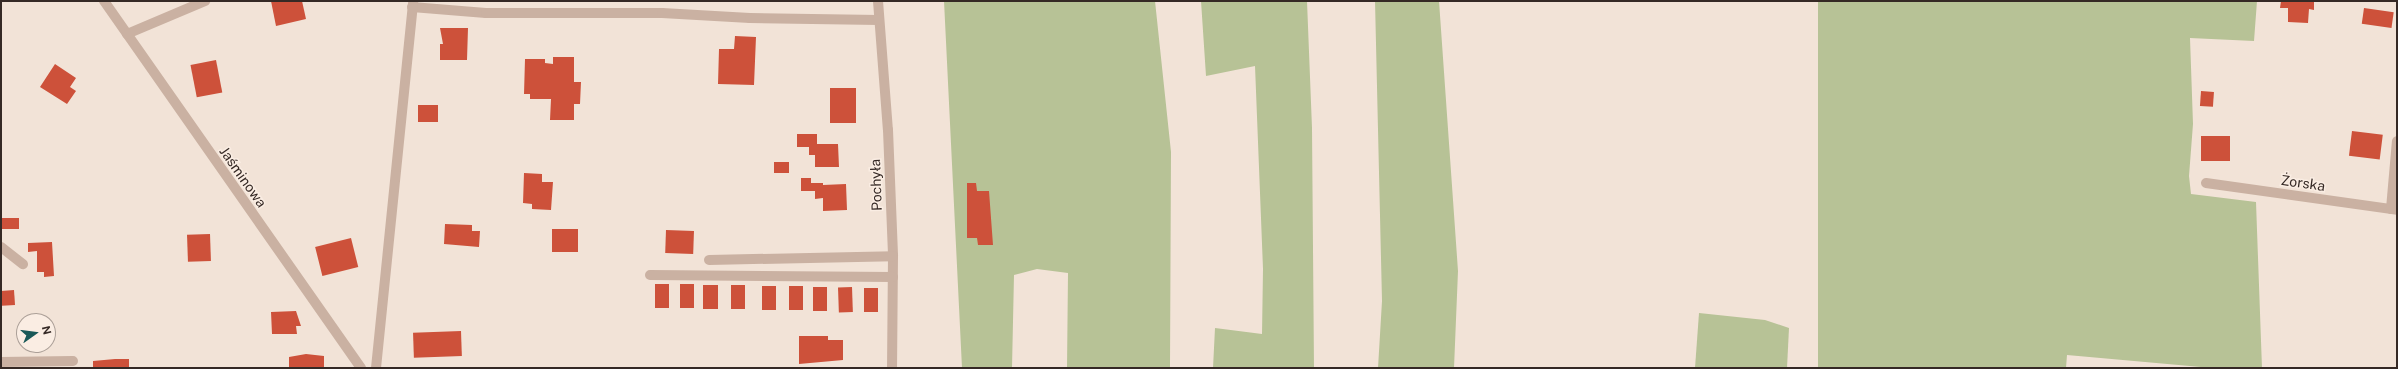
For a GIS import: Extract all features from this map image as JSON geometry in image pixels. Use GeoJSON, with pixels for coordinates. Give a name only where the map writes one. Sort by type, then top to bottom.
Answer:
{"type":"FeatureCollection","features":[{"type":"Feature","properties":{"kind":"street","name":"Jaśminowa"},"geometry":{"type":"LineString","coordinates":[[104,1],[361,368]]}},
{"type":"Feature","properties":{"kind":"street"},"geometry":{"type":"LineString","coordinates":[[127,34],[205,1]]}},
{"type":"Feature","properties":{"kind":"street","name":"Pochyła"},"geometry":{"type":"LineString","coordinates":[[878,1],[888,130],[893,256],[892,368]]}},
{"type":"Feature","properties":{"kind":"street"},"geometry":{"type":"LineString","coordinates":[[376,368],[413,4],[486,13],[662,13],[750,18],[880,20]]}},
{"type":"Feature","properties":{"kind":"street"},"geometry":{"type":"LineString","coordinates":[[2394,209],[2397,141]]}},
{"type":"Feature","properties":{"kind":"street","name":"Żorska"},"geometry":{"type":"LineString","coordinates":[[2206,183],[2394,209]]}},
{"type":"Feature","properties":{"kind":"street"},"geometry":{"type":"LineString","coordinates":[[1,247],[23,264]]}},
{"type":"Feature","properties":{"kind":"street"},"geometry":{"type":"LineString","coordinates":[[710,260],[893,256]]}},
{"type":"Feature","properties":{"kind":"street"},"geometry":{"type":"LineString","coordinates":[[650,275],[893,277]]}},
{"type":"Feature","properties":{"kind":"street"},"geometry":{"type":"LineString","coordinates":[[1,362],[73,361]]}},
{"type":"Feature","properties":{"kind":"green space"},"geometry":{"type":"Polygon","coordinates":[[[944,1],[1155,1],[1171,152],[1170,368],[1067,368],[1068,273],[1037,269],[1014,275],[1012,368],[962,368],[944,1]]]}},
{"type":"Feature","properties":{"kind":"green space"},"geometry":{"type":"Polygon","coordinates":[[[1201,1],[1307,1],[1312,128],[1314,368],[1213,368],[1215,328],[1262,334],[1263,269],[1255,66],[1206,76],[1201,1]]]}},
{"type":"Feature","properties":{"kind":"green space"},"geometry":{"type":"Polygon","coordinates":[[[1375,1],[1439,1],[1458,271],[1454,368],[1378,368],[1382,301],[1375,1]]]}},
{"type":"Feature","properties":{"kind":"green space"},"geometry":{"type":"Polygon","coordinates":[[[1818,1],[2257,1],[2254,41],[2190,38],[2193,124],[2189,176],[2191,194],[2256,202],[2262,368],[2212,368],[2067,355],[2066,368],[1818,368],[1818,1]]]}},
{"type":"Feature","properties":{"kind":"green space"},"geometry":{"type":"Polygon","coordinates":[[[1699,313],[1765,320],[1789,328],[1787,368],[1695,368],[1699,313]]]}},
{"type":"Feature","properties":{"kind":"building"},"geometry":{"type":"Polygon","coordinates":[[[271,1],[302,1],[306,19],[276,26],[271,1]]]}},
{"type":"Feature","properties":{"kind":"building"},"geometry":{"type":"Polygon","coordinates":[[[2281,1],[2314,1],[2314,10],[2309,9],[2308,23],[2288,22],[2288,8],[2280,8],[2281,1]]]}},
{"type":"Feature","properties":{"kind":"building"},"geometry":{"type":"Polygon","coordinates":[[[2364,8],[2394,12],[2391,28],[2362,24],[2364,8]]]}},
{"type":"Feature","properties":{"kind":"building"},"geometry":{"type":"Polygon","coordinates":[[[440,28],[468,28],[467,60],[440,60],[440,44],[443,44],[440,28]]]}},
{"type":"Feature","properties":{"kind":"building"},"geometry":{"type":"Polygon","coordinates":[[[735,36],[756,37],[754,85],[718,84],[719,49],[734,49],[735,36]]]}},
{"type":"Feature","properties":{"kind":"building"},"geometry":{"type":"Polygon","coordinates":[[[553,57],[574,57],[574,82],[581,82],[580,104],[574,104],[574,120],[550,120],[551,99],[530,99],[530,94],[524,94],[525,59],[545,59],[545,63],[553,64],[553,57]]]}},
{"type":"Feature","properties":{"kind":"building"},"geometry":{"type":"Polygon","coordinates":[[[216,60],[222,92],[197,97],[190,65],[216,60]]]}},
{"type":"Feature","properties":{"kind":"building"},"geometry":{"type":"Polygon","coordinates":[[[55,64],[76,78],[70,87],[76,91],[67,104],[40,87],[55,64]]]}},
{"type":"Feature","properties":{"kind":"building"},"geometry":{"type":"Polygon","coordinates":[[[830,88],[856,88],[856,123],[830,123],[830,88]]]}},
{"type":"Feature","properties":{"kind":"building"},"geometry":{"type":"Polygon","coordinates":[[[2201,91],[2214,92],[2213,107],[2200,106],[2201,91]]]}},
{"type":"Feature","properties":{"kind":"building"},"geometry":{"type":"Polygon","coordinates":[[[418,105],[438,105],[438,122],[418,122],[418,105]]]}},
{"type":"Feature","properties":{"kind":"building"},"geometry":{"type":"Polygon","coordinates":[[[2352,131],[2383,135],[2380,160],[2349,156],[2352,131]]]}},
{"type":"Feature","properties":{"kind":"building"},"geometry":{"type":"Polygon","coordinates":[[[797,134],[817,134],[817,144],[838,144],[839,167],[815,167],[815,155],[809,155],[809,147],[797,147],[797,134]]]}},
{"type":"Feature","properties":{"kind":"building"},"geometry":{"type":"Polygon","coordinates":[[[2201,136],[2230,136],[2230,161],[2201,161],[2201,136]]]}},
{"type":"Feature","properties":{"kind":"building"},"geometry":{"type":"Polygon","coordinates":[[[774,162],[789,162],[789,173],[774,173],[774,162]]]}},
{"type":"Feature","properties":{"kind":"building"},"geometry":{"type":"Polygon","coordinates":[[[524,173],[542,174],[542,182],[553,182],[551,210],[532,209],[532,204],[523,203],[524,173]]]}},
{"type":"Feature","properties":{"kind":"building"},"geometry":{"type":"Polygon","coordinates":[[[801,178],[811,178],[811,183],[823,183],[823,185],[846,184],[847,210],[823,211],[823,198],[815,199],[815,191],[801,191],[801,178]]]}},
{"type":"Feature","properties":{"kind":"building"},"geometry":{"type":"Polygon","coordinates":[[[967,183],[976,183],[977,191],[989,191],[993,245],[978,245],[977,238],[967,238],[967,183]]]}},
{"type":"Feature","properties":{"kind":"building"},"geometry":{"type":"Polygon","coordinates":[[[1,218],[19,218],[19,229],[1,229],[1,218]]]}},
{"type":"Feature","properties":{"kind":"building"},"geometry":{"type":"Polygon","coordinates":[[[445,224],[472,225],[472,231],[480,231],[479,247],[444,244],[445,224]]]}},
{"type":"Feature","properties":{"kind":"building"},"geometry":{"type":"Polygon","coordinates":[[[552,229],[578,229],[578,252],[552,252],[552,229]]]}},
{"type":"Feature","properties":{"kind":"building"},"geometry":{"type":"Polygon","coordinates":[[[666,230],[694,231],[693,254],[665,253],[666,230]]]}},
{"type":"Feature","properties":{"kind":"building"},"geometry":{"type":"Polygon","coordinates":[[[210,234],[211,261],[188,262],[187,235],[210,234]]]}},
{"type":"Feature","properties":{"kind":"building"},"geometry":{"type":"Polygon","coordinates":[[[351,238],[358,267],[322,276],[315,247],[351,238]]]}},
{"type":"Feature","properties":{"kind":"building"},"geometry":{"type":"Polygon","coordinates":[[[52,242],[54,276],[44,277],[44,272],[37,272],[37,251],[28,252],[28,243],[52,242]]]}},
{"type":"Feature","properties":{"kind":"building"},"geometry":{"type":"Polygon","coordinates":[[[655,284],[669,284],[669,308],[655,308],[655,284]]]}},
{"type":"Feature","properties":{"kind":"building"},"geometry":{"type":"Polygon","coordinates":[[[680,284],[694,284],[694,308],[680,308],[680,284]]]}},
{"type":"Feature","properties":{"kind":"building"},"geometry":{"type":"Polygon","coordinates":[[[703,285],[718,285],[718,309],[703,309],[703,285]]]}},
{"type":"Feature","properties":{"kind":"building"},"geometry":{"type":"Polygon","coordinates":[[[731,285],[745,285],[745,309],[731,309],[731,285]]]}},
{"type":"Feature","properties":{"kind":"building"},"geometry":{"type":"Polygon","coordinates":[[[762,286],[776,286],[776,310],[762,310],[762,286]]]}},
{"type":"Feature","properties":{"kind":"building"},"geometry":{"type":"Polygon","coordinates":[[[789,286],[803,286],[803,310],[789,310],[789,286]]]}},
{"type":"Feature","properties":{"kind":"building"},"geometry":{"type":"Polygon","coordinates":[[[813,287],[827,287],[827,311],[813,311],[813,287]]]}},
{"type":"Feature","properties":{"kind":"building"},"geometry":{"type":"Polygon","coordinates":[[[838,287],[852,287],[853,312],[839,312],[838,287]]]}},
{"type":"Feature","properties":{"kind":"building"},"geometry":{"type":"Polygon","coordinates":[[[864,288],[878,288],[878,312],[864,312],[864,288]]]}},
{"type":"Feature","properties":{"kind":"building"},"geometry":{"type":"Polygon","coordinates":[[[14,290],[15,305],[2,306],[1,291],[14,290]]]}},
{"type":"Feature","properties":{"kind":"building"},"geometry":{"type":"Polygon","coordinates":[[[296,311],[301,326],[296,326],[297,334],[272,334],[271,312],[296,311]]]}},
{"type":"Feature","properties":{"kind":"building"},"geometry":{"type":"Polygon","coordinates":[[[461,331],[462,356],[414,358],[413,333],[461,331]]]}},
{"type":"Feature","properties":{"kind":"building"},"geometry":{"type":"Polygon","coordinates":[[[799,336],[828,336],[828,340],[843,340],[843,360],[799,364],[799,336]]]}},
{"type":"Feature","properties":{"kind":"building"},"geometry":{"type":"Polygon","coordinates":[[[306,354],[324,356],[324,368],[289,368],[289,357],[306,354]]]}},
{"type":"Feature","properties":{"kind":"building"},"geometry":{"type":"Polygon","coordinates":[[[129,359],[129,368],[93,368],[93,361],[129,359]]]}}]}
